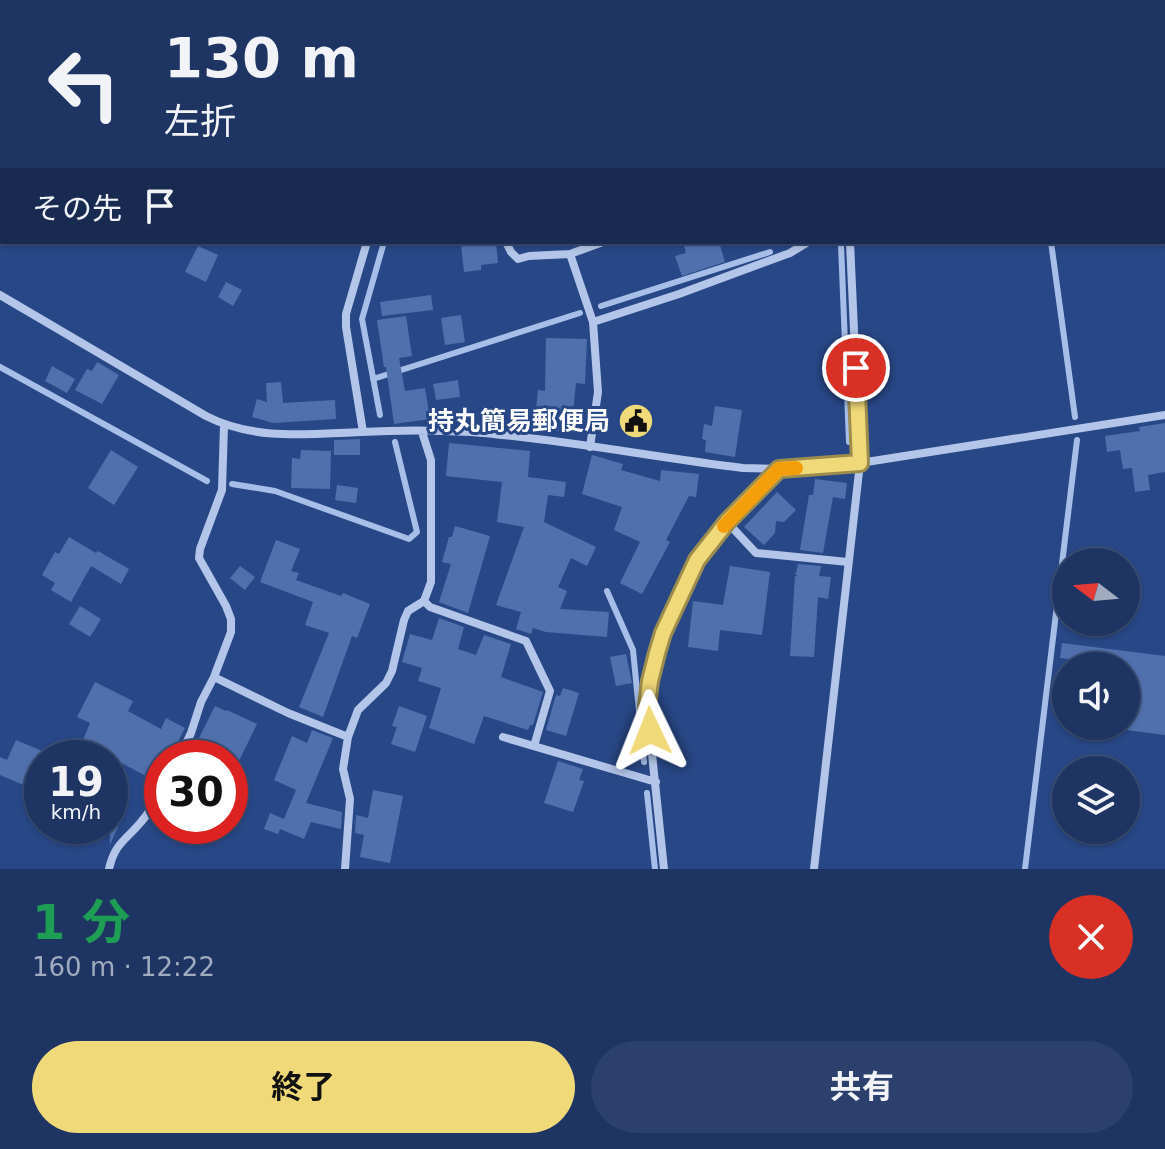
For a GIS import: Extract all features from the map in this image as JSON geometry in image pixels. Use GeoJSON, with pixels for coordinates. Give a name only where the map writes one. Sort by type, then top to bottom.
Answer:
{"type":"FeatureCollection","features":[{"type":"Feature","properties":{"kind":"street"},"geometry":{"type":"LineString","coordinates":[[363,432],[346,314],[366,244]]}},
{"type":"Feature","properties":{"kind":"street"},"geometry":{"type":"LineString","coordinates":[[507,244],[518,259],[570,254],[598,244]]}},
{"type":"Feature","properties":{"kind":"street"},"geometry":{"type":"LineString","coordinates":[[593,322],[679,294],[790,253],[805,244]]}},
{"type":"Feature","properties":{"kind":"street"},"geometry":{"type":"LineString","coordinates":[[814,869],[860,463],[850,244]]}},
{"type":"Feature","properties":{"kind":"street"},"geometry":{"type":"LineString","coordinates":[[570,254],[593,322],[598,392],[590,447]]}},
{"type":"Feature","properties":{"kind":"street"},"geometry":{"type":"LineString","coordinates":[[0,295],[224,425],[263,434],[470,432],[743,468],[779,469],[860,463],[1165,415]]}},
{"type":"Feature","properties":{"kind":"street"},"geometry":{"type":"LineString","coordinates":[[188,740],[231,632],[231,619],[199,558],[222,490],[224,425]]}},
{"type":"Feature","properties":{"kind":"street"},"geometry":{"type":"LineString","coordinates":[[345,869],[350,799],[343,769],[348,737],[358,710],[386,683],[408,611],[424,601],[431,582],[431,460],[422,432]]}},
{"type":"Feature","properties":{"kind":"street"},"geometry":{"type":"LineString","coordinates":[[664,869],[647,706],[657,653],[697,560],[727,522],[779,469]]}},
{"type":"Feature","properties":{"kind":"street"},"geometry":{"type":"LineString","coordinates":[[727,522],[756,553],[848,562]]}},
{"type":"Feature","properties":{"kind":"street"},"geometry":{"type":"LineString","coordinates":[[424,601],[430,607],[526,641],[550,691],[534,746]]}},
{"type":"Feature","properties":{"kind":"street"},"geometry":{"type":"LineString","coordinates":[[214,677],[288,713],[348,737]]}},
{"type":"Feature","properties":{"kind":"street"},"geometry":{"type":"LineString","coordinates":[[503,737],[656,782]]}},
{"type":"Feature","properties":{"kind":"street"},"geometry":{"type":"LineString","coordinates":[[109,869],[112,855],[119,844],[144,818]]}},
{"type":"Feature","properties":{"kind":"building"},"geometry":{"type":"Polygon","coordinates":[[[496,244],[498,263],[481,265],[481,270],[464,272],[461,245],[496,244]]]}},
{"type":"Feature","properties":{"kind":"building"},"geometry":{"type":"Polygon","coordinates":[[[684,244],[720,244],[725,262],[682,276],[675,256],[686,253],[684,244]]]}},
{"type":"Feature","properties":{"kind":"building"},"geometry":{"type":"Polygon","coordinates":[[[198,246],[218,255],[206,282],[185,272],[198,246]]]}},
{"type":"Feature","properties":{"kind":"building"},"geometry":{"type":"Polygon","coordinates":[[[226,282],[242,290],[233,306],[218,297],[226,282]]]}},
{"type":"Feature","properties":{"kind":"building"},"geometry":{"type":"Polygon","coordinates":[[[431,295],[433,310],[382,316],[380,302],[431,295]]]}},
{"type":"Feature","properties":{"kind":"building"},"geometry":{"type":"Polygon","coordinates":[[[461,315],[465,342],[445,345],[441,318],[461,315]]]}},
{"type":"Feature","properties":{"kind":"building"},"geometry":{"type":"Polygon","coordinates":[[[406,316],[412,356],[399,358],[405,391],[425,388],[430,419],[394,424],[377,320],[406,316]]]}},
{"type":"Feature","properties":{"kind":"building"},"geometry":{"type":"Polygon","coordinates":[[[546,338],[587,339],[585,384],[576,383],[571,432],[534,429],[538,390],[545,391],[546,338]]]}},
{"type":"Feature","properties":{"kind":"building"},"geometry":{"type":"Polygon","coordinates":[[[97,362],[119,375],[102,404],[75,390],[87,369],[92,371],[97,362]]]}},
{"type":"Feature","properties":{"kind":"building"},"geometry":{"type":"Polygon","coordinates":[[[52,366],[75,379],[67,393],[45,381],[52,366]]]}},
{"type":"Feature","properties":{"kind":"building"},"geometry":{"type":"Polygon","coordinates":[[[458,380],[460,397],[436,400],[433,384],[458,380]]]}},
{"type":"Feature","properties":{"kind":"building"},"geometry":{"type":"Polygon","coordinates":[[[281,382],[283,403],[335,400],[336,419],[273,423],[252,417],[257,399],[267,402],[266,383],[281,382]]]}},
{"type":"Feature","properties":{"kind":"building"},"geometry":{"type":"Polygon","coordinates":[[[715,406],[742,410],[735,457],[705,452],[706,440],[702,439],[704,424],[712,426],[715,406]]]}},
{"type":"Feature","properties":{"kind":"building"},"geometry":{"type":"Polygon","coordinates":[[[630,408],[646,411],[642,433],[626,430],[630,408]]]}},
{"type":"Feature","properties":{"kind":"building"},"geometry":{"type":"Polygon","coordinates":[[[1165,423],[1165,472],[1148,475],[1150,490],[1135,492],[1132,468],[1123,469],[1120,450],[1107,452],[1105,436],[1140,431],[1139,427],[1165,423]]]}},
{"type":"Feature","properties":{"kind":"building"},"geometry":{"type":"Polygon","coordinates":[[[360,439],[360,455],[334,455],[334,440],[360,439]]]}},
{"type":"Feature","properties":{"kind":"building"},"geometry":{"type":"Polygon","coordinates":[[[449,443],[530,451],[528,477],[566,482],[564,497],[548,495],[544,522],[596,547],[587,566],[571,558],[558,587],[567,591],[560,609],[609,612],[607,637],[546,632],[533,628],[531,634],[516,629],[521,612],[496,605],[524,527],[497,522],[502,482],[446,476],[449,443]]]}},
{"type":"Feature","properties":{"kind":"building"},"geometry":{"type":"Polygon","coordinates":[[[111,450],[138,467],[114,505],[88,488],[111,450]]]}},
{"type":"Feature","properties":{"kind":"building"},"geometry":{"type":"Polygon","coordinates":[[[301,450],[331,451],[330,489],[291,488],[292,458],[300,459],[301,450]]]}},
{"type":"Feature","properties":{"kind":"building"},"geometry":{"type":"Polygon","coordinates":[[[592,455],[623,464],[621,470],[660,481],[661,470],[699,474],[696,497],[689,496],[666,540],[670,542],[642,594],[620,583],[640,542],[614,530],[622,507],[582,494],[592,455]]]}},
{"type":"Feature","properties":{"kind":"building"},"geometry":{"type":"Polygon","coordinates":[[[815,479],[847,483],[845,499],[833,497],[823,553],[800,550],[809,495],[813,495],[815,479]]]}},
{"type":"Feature","properties":{"kind":"building"},"geometry":{"type":"Polygon","coordinates":[[[337,485],[358,488],[356,503],[335,500],[337,485]]]}},
{"type":"Feature","properties":{"kind":"building"},"geometry":{"type":"Polygon","coordinates":[[[777,492],[796,510],[784,522],[776,521],[775,533],[764,545],[744,527],[777,492]]]}},
{"type":"Feature","properties":{"kind":"building"},"geometry":{"type":"Polygon","coordinates":[[[455,526],[490,536],[468,613],[439,602],[451,564],[442,562],[455,526]]]}},
{"type":"Feature","properties":{"kind":"building"},"geometry":{"type":"Polygon","coordinates":[[[69,537],[129,569],[121,584],[91,566],[71,602],[51,590],[55,583],[42,575],[55,552],[59,554],[69,537]]]}},
{"type":"Feature","properties":{"kind":"building"},"geometry":{"type":"Polygon","coordinates":[[[276,540],[300,549],[291,571],[299,573],[296,580],[370,604],[357,638],[352,636],[323,717],[299,707],[329,633],[305,625],[313,602],[260,582],[276,540]]]}},
{"type":"Feature","properties":{"kind":"building"},"geometry":{"type":"Polygon","coordinates":[[[798,564],[821,566],[819,576],[831,577],[828,599],[818,597],[814,657],[790,656],[795,576],[798,576],[794,573],[798,564]]]}},
{"type":"Feature","properties":{"kind":"building"},"geometry":{"type":"Polygon","coordinates":[[[240,566],[255,577],[245,590],[230,578],[240,566]]]}},
{"type":"Feature","properties":{"kind":"building"},"geometry":{"type":"Polygon","coordinates":[[[730,566],[770,572],[762,635],[720,630],[718,651],[688,647],[693,601],[723,605],[730,566]]]}},
{"type":"Feature","properties":{"kind":"building"},"geometry":{"type":"Polygon","coordinates":[[[80,606],[101,619],[90,637],[69,624],[80,606]]]}},
{"type":"Feature","properties":{"kind":"building"},"geometry":{"type":"Polygon","coordinates":[[[439,618],[464,627],[458,649],[476,655],[484,635],[511,644],[501,677],[543,692],[533,725],[528,730],[484,716],[474,744],[429,728],[441,688],[418,681],[422,668],[402,662],[410,634],[432,640],[439,618]]]}},
{"type":"Feature","properties":{"kind":"building"},"geometry":{"type":"Polygon","coordinates":[[[1062,643],[1133,652],[1061,652],[1062,643]]]}},
{"type":"Feature","properties":{"kind":"building"},"geometry":{"type":"Polygon","coordinates":[[[1140,653],[1165,656],[1165,735],[1140,732],[1140,653]]]}},
{"type":"Feature","properties":{"kind":"building"},"geometry":{"type":"Polygon","coordinates":[[[626,654],[632,683],[616,686],[610,657],[626,654]]]}},
{"type":"Feature","properties":{"kind":"building"},"geometry":{"type":"Polygon","coordinates":[[[95,682],[133,701],[128,711],[161,729],[166,718],[185,728],[179,740],[144,740],[144,775],[128,766],[128,740],[83,740],[90,723],[77,717],[95,682]]]}},
{"type":"Feature","properties":{"kind":"building"},"geometry":{"type":"Polygon","coordinates":[[[563,688],[579,693],[566,736],[546,730],[556,695],[560,696],[563,688]]]}},
{"type":"Feature","properties":{"kind":"building"},"geometry":{"type":"Polygon","coordinates":[[[215,706],[257,724],[248,742],[248,740],[198,740],[215,706]]]}},
{"type":"Feature","properties":{"kind":"building"},"geometry":{"type":"Polygon","coordinates":[[[399,706],[427,716],[415,752],[391,744],[397,727],[392,726],[399,706]]]}},
{"type":"Feature","properties":{"kind":"building"},"geometry":{"type":"Polygon","coordinates":[[[312,730],[333,738],[306,803],[342,812],[341,829],[311,822],[304,839],[280,829],[278,834],[264,829],[270,813],[284,819],[296,790],[274,780],[292,736],[307,743],[312,730]]]}},
{"type":"Feature","properties":{"kind":"building"},"geometry":{"type":"Polygon","coordinates":[[[16,740],[24,743],[24,785],[0,775],[0,757],[7,760],[16,740]]]}},
{"type":"Feature","properties":{"kind":"building"},"geometry":{"type":"Polygon","coordinates":[[[558,761],[583,769],[579,780],[584,781],[573,812],[544,803],[558,761]]]}},
{"type":"Feature","properties":{"kind":"building"},"geometry":{"type":"Polygon","coordinates":[[[373,790],[403,796],[390,863],[360,857],[364,835],[355,833],[356,815],[368,818],[373,790]]]}},
{"type":"Feature","properties":{"kind":"waterway"},"geometry":{"type":"LineString","coordinates":[[380,415],[362,319],[383,244]]}},
{"type":"Feature","properties":{"kind":"waterway"},"geometry":{"type":"LineString","coordinates":[[1051,244],[1075,417]]}},
{"type":"Feature","properties":{"kind":"waterway"},"geometry":{"type":"LineString","coordinates":[[841,245],[849,442]]}},
{"type":"Feature","properties":{"kind":"waterway"},"geometry":{"type":"LineString","coordinates":[[601,306],[770,252]]}},
{"type":"Feature","properties":{"kind":"waterway"},"geometry":{"type":"LineString","coordinates":[[373,379],[580,313]]}},
{"type":"Feature","properties":{"kind":"waterway"},"geometry":{"type":"LineString","coordinates":[[0,367],[207,481]]}},
{"type":"Feature","properties":{"kind":"waterway"},"geometry":{"type":"LineString","coordinates":[[1025,869],[1077,440]]}},
{"type":"Feature","properties":{"kind":"waterway"},"geometry":{"type":"LineString","coordinates":[[232,484],[275,491],[409,539],[417,532],[395,442]]}},
{"type":"Feature","properties":{"kind":"waterway"},"geometry":{"type":"LineString","coordinates":[[607,591],[633,650],[644,762]]}},
{"type":"Feature","properties":{"kind":"waterway"},"geometry":{"type":"LineString","coordinates":[[647,793],[655,869]]}},
{"type":"Feature","properties":{"kind":"slow traffic"},"geometry":{"type":"LineString","coordinates":[[724,526],[779,469],[796,468]]}},
{"type":"Feature","properties":{"kind":"place","name":"持丸簡易郵便局"},"geometry":{"type":"Point","coordinates":[636,421]}},
{"type":"Feature","properties":{"kind":"route"},"geometry":{"type":"LineString","coordinates":[[650,731],[647,706],[657,653],[697,560],[727,522],[779,469],[860,463],[856,368]]}}]}
